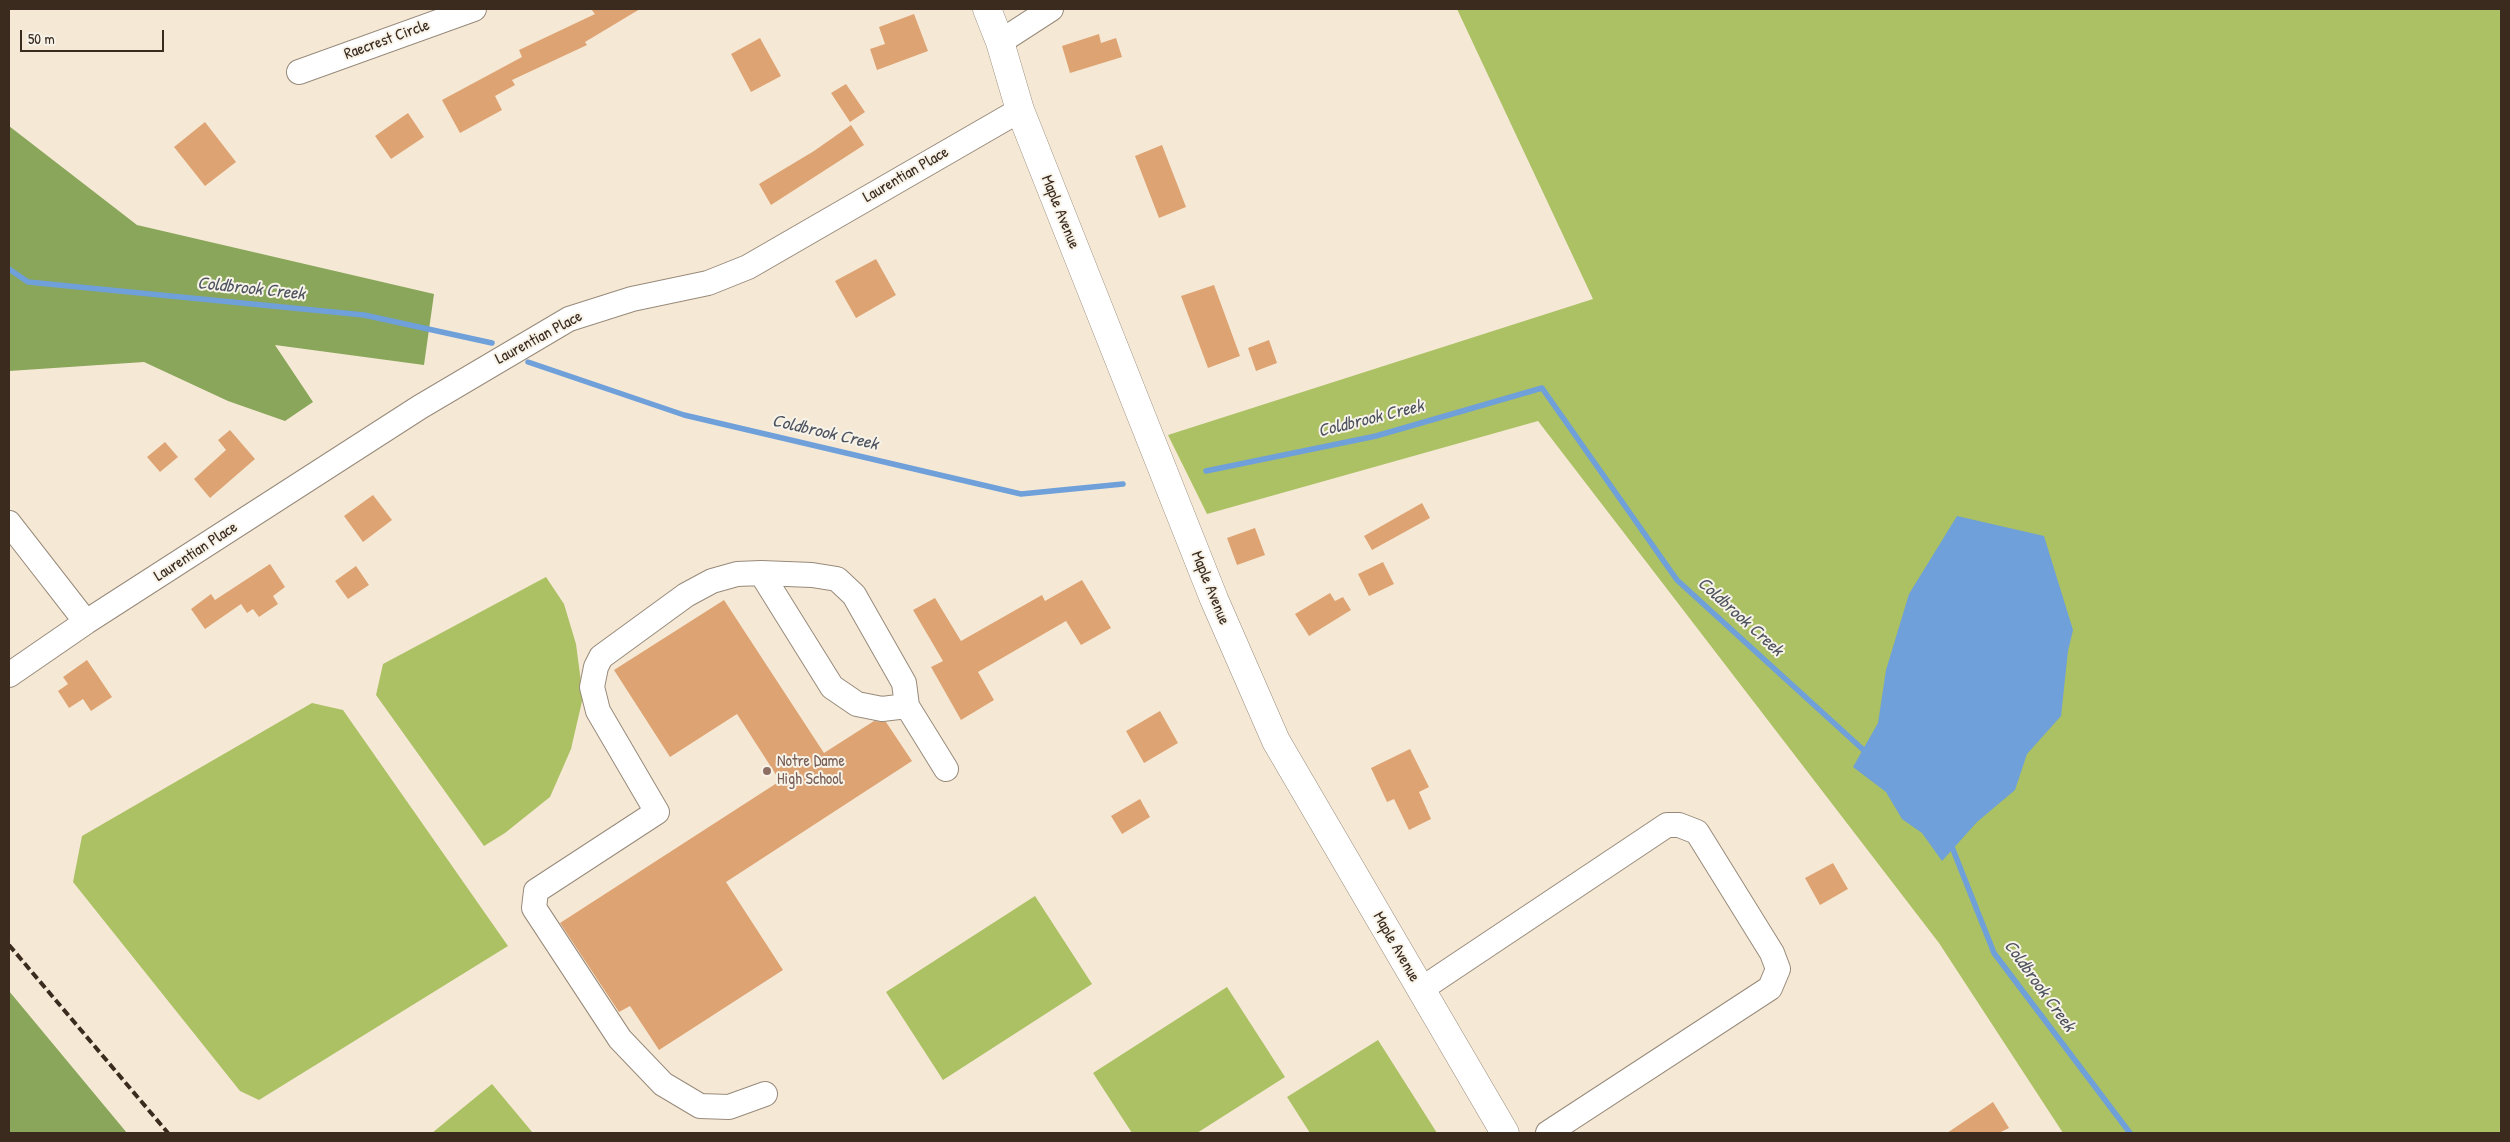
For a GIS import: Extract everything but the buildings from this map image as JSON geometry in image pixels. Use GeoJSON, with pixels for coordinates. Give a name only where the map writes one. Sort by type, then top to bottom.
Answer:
{"type":"FeatureCollection","features":[{"type":"Feature","properties":{"kind":"main road","name":"Maple Avenue"},"geometry":{"type":"LineString","coordinates":[[987,9],[1000,42],[1020,110],[1214,600],[1276,741],[1505,1133]]}},
{"type":"Feature","properties":{"kind":"street","name":"Raecrest Circle"},"geometry":{"type":"LineString","coordinates":[[299,72],[474,9]]}},
{"type":"Feature","properties":{"kind":"street"},"geometry":{"type":"LineString","coordinates":[[1000,42],[1052,9]]}},
{"type":"Feature","properties":{"kind":"street","name":"Laurentian Place"},"geometry":{"type":"LineString","coordinates":[[9,675],[86,622],[420,407],[569,319],[632,299],[708,283],[748,267],[1020,110]]}},
{"type":"Feature","properties":{"kind":"street"},"geometry":{"type":"LineString","coordinates":[[9,523],[86,622]]}},
{"type":"Feature","properties":{"kind":"street"},"geometry":{"type":"LineString","coordinates":[[761,573],[832,686],[857,704],[882,709],[907,706]]}},
{"type":"Feature","properties":{"kind":"street"},"geometry":{"type":"LineString","coordinates":[[765,1094],[729,1107],[700,1106],[663,1084],[620,1039],[534,908],[536,891],[657,812],[598,711],[592,687],[596,667],[601,657],[686,594],[712,581],[737,574],[761,573],[812,575],[837,579],[854,595],[904,683],[907,706],[946,769]]}},
{"type":"Feature","properties":{"kind":"street"},"geometry":{"type":"LineString","coordinates":[[1420,990],[1667,825],[1679,825],[1697,832],[1772,953],[1778,969],[1770,988],[1548,1133]]}},
{"type":"Feature","properties":{"kind":"green space"},"geometry":{"type":"Polygon","coordinates":[[[1457,9],[2501,9],[2501,1133],[2063,1133],[1939,943],[1538,421],[1207,514],[1168,435],[1593,299],[1457,9]]]}},
{"type":"Feature","properties":{"kind":"green space"},"geometry":{"type":"Polygon","coordinates":[[[9,126],[137,225],[434,294],[424,365],[275,345],[313,402],[285,421],[228,401],[144,362],[9,371],[9,126]]]}},
{"type":"Feature","properties":{"kind":"green space"},"geometry":{"type":"Polygon","coordinates":[[[546,577],[564,604],[576,644],[583,697],[571,749],[550,797],[505,833],[484,846],[376,695],[383,664],[546,577]]]}},
{"type":"Feature","properties":{"kind":"green space"},"geometry":{"type":"Polygon","coordinates":[[[312,703],[343,710],[508,946],[259,1100],[240,1091],[73,882],[82,836],[312,703]]]}},
{"type":"Feature","properties":{"kind":"green space"},"geometry":{"type":"Polygon","coordinates":[[[1035,896],[1092,984],[943,1080],[886,992],[1035,896]]]}},
{"type":"Feature","properties":{"kind":"green space"},"geometry":{"type":"Polygon","coordinates":[[[1227,987],[1285,1077],[1197,1133],[1132,1133],[1093,1073],[1227,987]]]}},
{"type":"Feature","properties":{"kind":"green space"},"geometry":{"type":"Polygon","coordinates":[[[9,991],[127,1133],[9,1133],[9,991]]]}},
{"type":"Feature","properties":{"kind":"green space"},"geometry":{"type":"Polygon","coordinates":[[[1378,1040],[1437,1133],[1310,1133],[1287,1097],[1378,1040]]]}},
{"type":"Feature","properties":{"kind":"green space"},"geometry":{"type":"Polygon","coordinates":[[[492,1084],[533,1133],[432,1133],[492,1084]]]}},
{"type":"Feature","properties":{"kind":"water"},"geometry":{"type":"Polygon","coordinates":[[[1957,516],[2044,536],[2073,630],[2068,651],[2061,716],[2027,754],[2015,790],[1977,822],[1942,861],[1922,833],[1902,819],[1886,792],[1853,767],[1878,723],[1886,670],[1909,594],[1957,516]]]}},
{"type":"Feature","properties":{"kind":"waterway","name":"Coldbrook Creek"},"geometry":{"type":"LineString","coordinates":[[9,269],[28,282],[364,315],[492,343]]}},
{"type":"Feature","properties":{"kind":"waterway","name":"Coldbrook Creek"},"geometry":{"type":"LineString","coordinates":[[528,362],[684,415],[1021,494],[1123,484]]}},
{"type":"Feature","properties":{"kind":"waterway","name":"Coldbrook Creek"},"geometry":{"type":"LineString","coordinates":[[1206,471],[1376,436],[1542,388],[1677,580],[1869,755]]}},
{"type":"Feature","properties":{"kind":"waterway","name":"Coldbrook Creek"},"geometry":{"type":"LineString","coordinates":[[1950,842],[1994,953],[2130,1133]]}},
{"type":"Feature","properties":{"kind":"railway"},"geometry":{"type":"LineString","coordinates":[[9,945],[168,1133]]}},
{"type":"Feature","properties":{"kind":"place","name":"Notre Dame High School"},"geometry":{"type":"Point","coordinates":[767,771]}}]}
